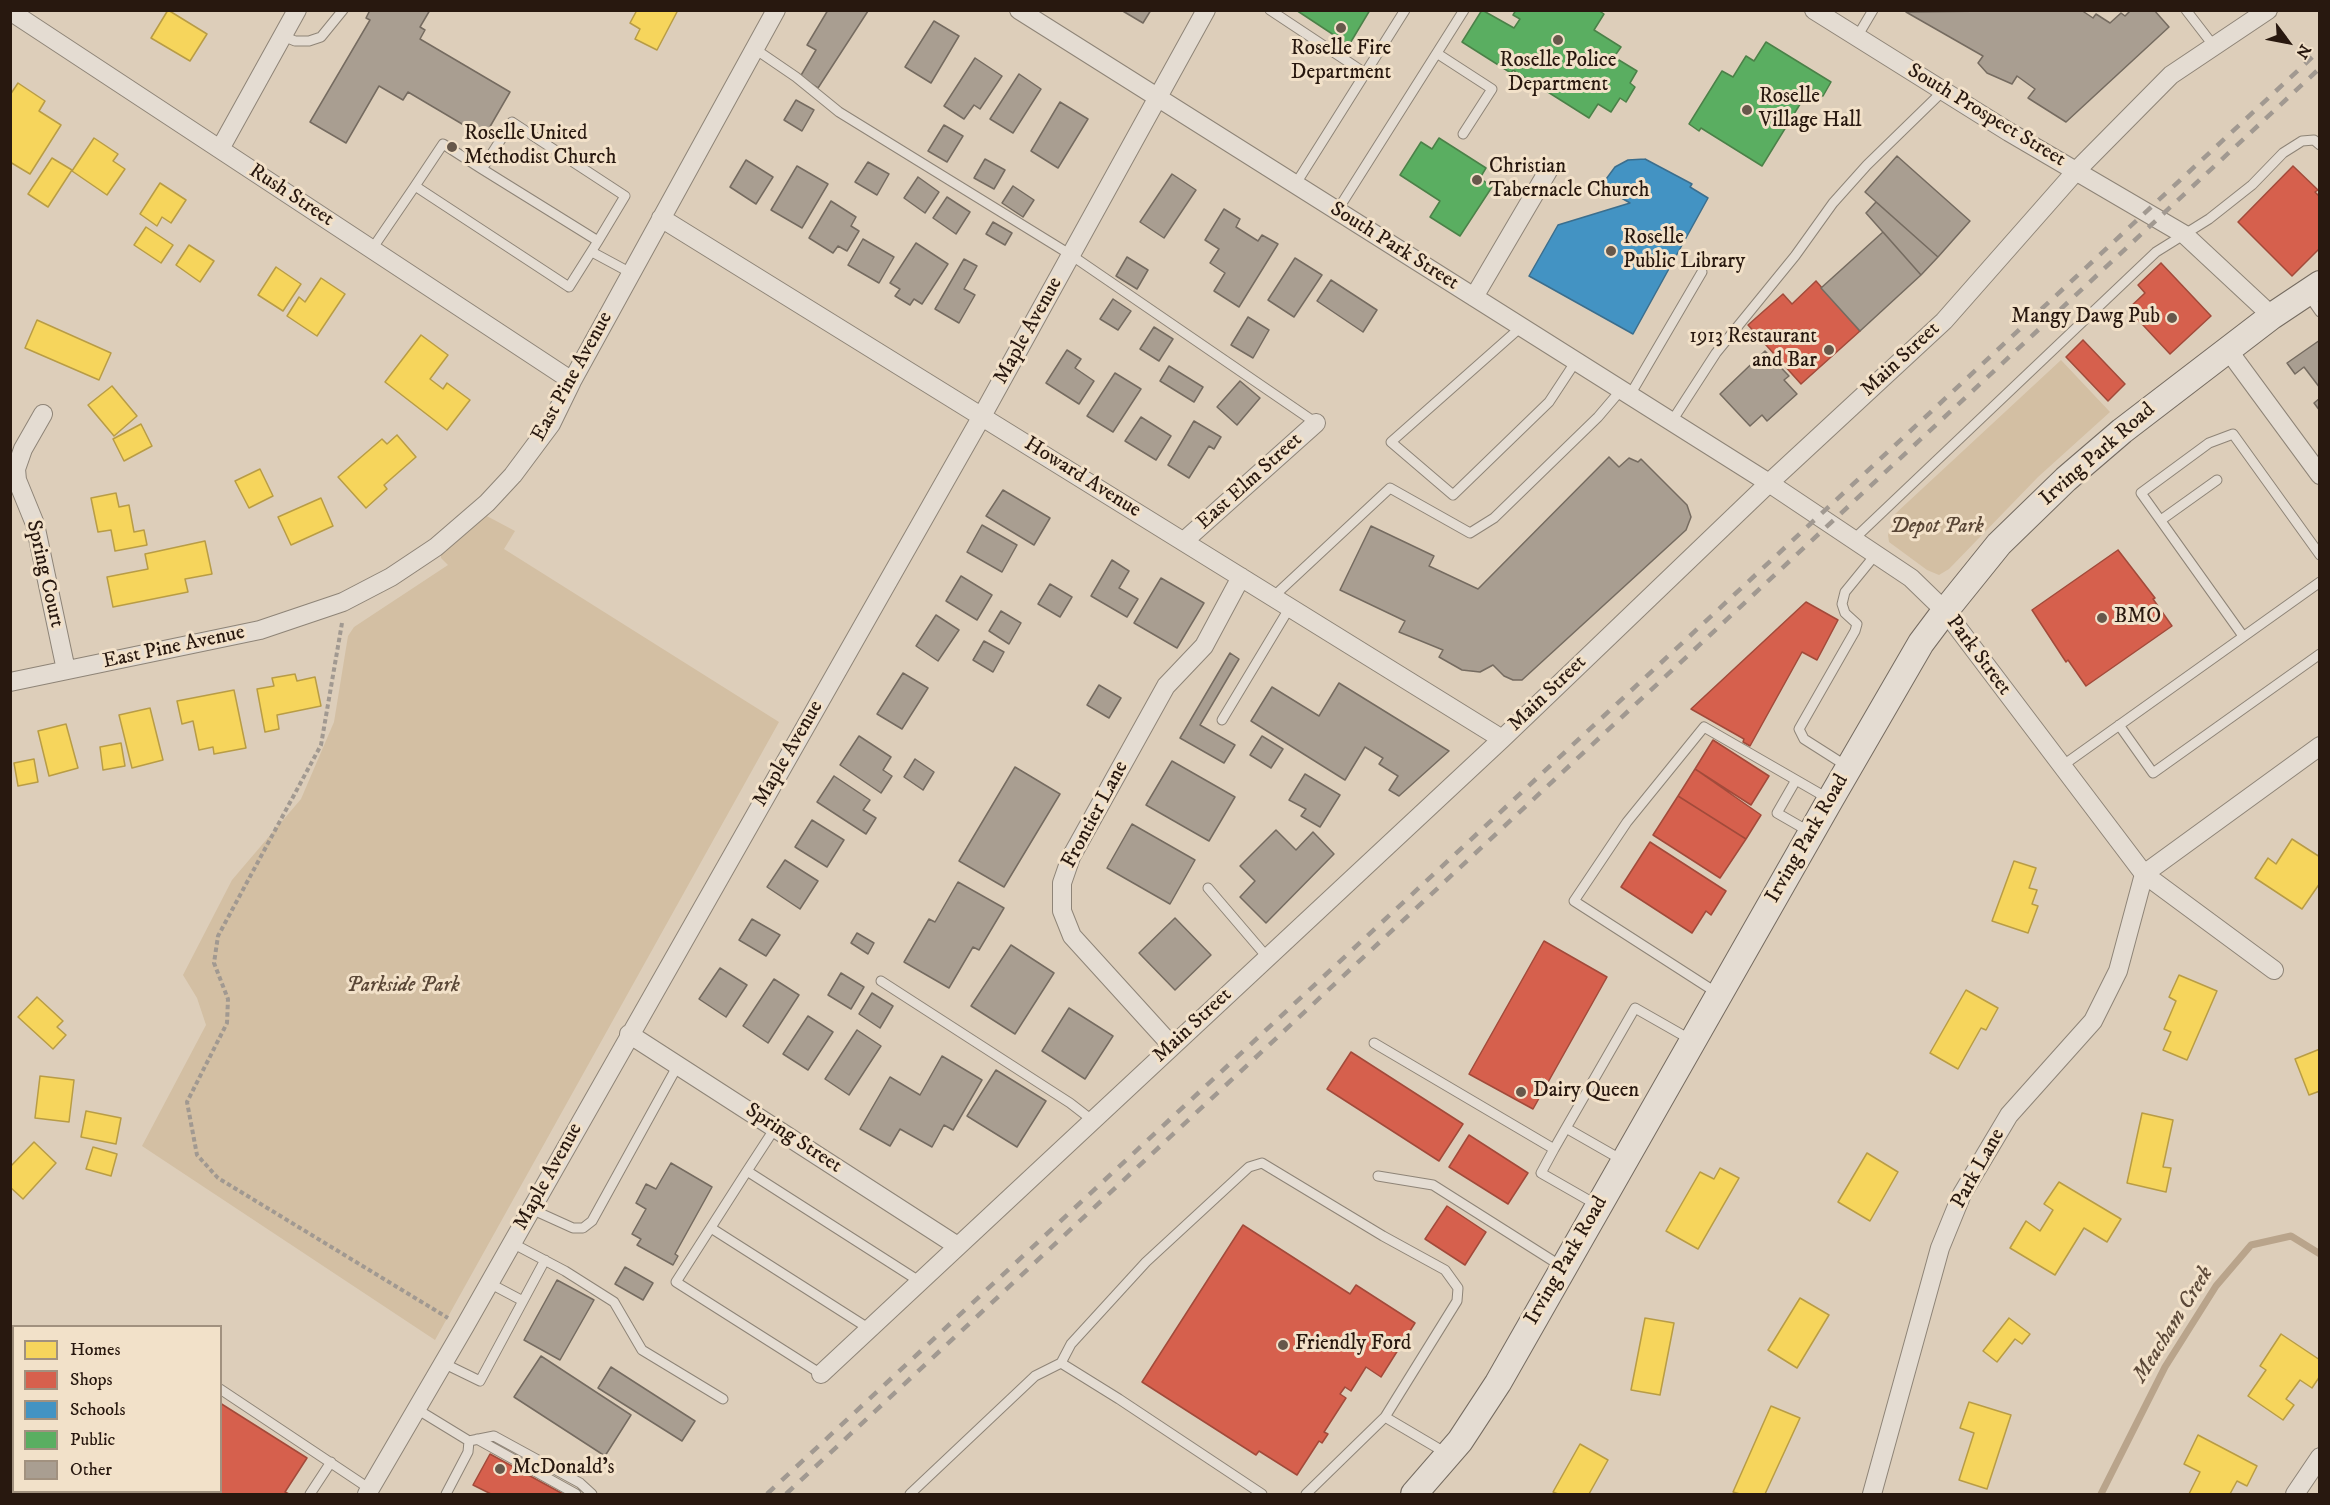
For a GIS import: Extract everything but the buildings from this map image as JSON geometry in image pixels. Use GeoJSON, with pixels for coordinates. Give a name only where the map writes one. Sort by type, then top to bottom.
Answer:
{"type":"FeatureCollection","features":[{"type":"Feature","properties":{"kind":"main road","name":"Irving Park Road"},"geometry":{"type":"LineString","coordinates":[[1414,1494],[1448,1455],[1498,1383],[1830,800],[1921,643],[1945,611],[1999,544],[2066,479],[2122,431],[2272,316],[2315,296]]}},
{"type":"Feature","properties":{"kind":"street"},"geometry":{"type":"LineString","coordinates":[[220,149],[297,10]]}},
{"type":"Feature","properties":{"kind":"street","name":"East Pine Avenue"},"geometry":{"type":"LineString","coordinates":[[10,682],[260,630],[343,602],[391,577],[436,547],[487,503],[513,475],[551,424],[572,381],[776,10]]}},
{"type":"Feature","properties":{"kind":"street","name":"South Park Street"},"geometry":{"type":"LineString","coordinates":[[1019,10],[1769,483]]}},
{"type":"Feature","properties":{"kind":"street","name":"Maple Avenue"},"geometry":{"type":"LineString","coordinates":[[368,1492],[465,1326],[982,416],[1206,10]]}},
{"type":"Feature","properties":{"kind":"street","name":"South Prospect Street"},"geometry":{"type":"LineString","coordinates":[[1814,10],[2008,132],[2077,170],[2185,235],[2272,316]]}},
{"type":"Feature","properties":{"kind":"street","name":"Main Street"},"geometry":{"type":"LineString","coordinates":[[820,1374],[1502,739],[1769,483],[1944,321],[2077,170],[2170,75],[2268,10]]}},
{"type":"Feature","properties":{"kind":"street","name":"Rush Street"},"geometry":{"type":"LineString","coordinates":[[10,11],[572,381]]}},
{"type":"Feature","properties":{"kind":"street"},"geometry":{"type":"LineString","coordinates":[[1474,297],[1548,171]]}},
{"type":"Feature","properties":{"kind":"street","name":"Howard Avenue"},"geometry":{"type":"LineString","coordinates":[[661,218],[1502,739]]}},
{"type":"Feature","properties":{"kind":"street"},"geometry":{"type":"LineString","coordinates":[[2228,350],[2319,475]]}},
{"type":"Feature","properties":{"kind":"street","name":"Spring Court"},"geometry":{"type":"LineString","coordinates":[[43,414],[23,449],[16,470],[17,480],[35,524],[66,670]]}},
{"type":"Feature","properties":{"kind":"street","name":"East Elm Street"},"geometry":{"type":"LineString","coordinates":[[1184,541],[1316,423]]}},
{"type":"Feature","properties":{"kind":"street","name":"Park Street"},"geometry":{"type":"LineString","coordinates":[[1769,483],[1911,578],[1945,611],[2144,874],[2274,970]]}},
{"type":"Feature","properties":{"kind":"street","name":"Frontier Lane"},"geometry":{"type":"LineString","coordinates":[[1172,1046],[1072,936],[1062,911],[1062,883],[1071,857],[1166,686],[1204,646],[1241,577]]}},
{"type":"Feature","properties":{"kind":"street"},"geometry":{"type":"LineString","coordinates":[[2144,874],[2319,746]]}},
{"type":"Feature","properties":{"kind":"street","name":"Park Lane"},"geometry":{"type":"LineString","coordinates":[[1872,1494],[1940,1248],[1962,1194],[2009,1115],[2093,1021],[2118,971],[2144,874]]}},
{"type":"Feature","properties":{"kind":"street","name":"Spring Street"},"geometry":{"type":"LineString","coordinates":[[629,1034],[956,1245]]}},
{"type":"Feature","properties":{"kind":"street"},"geometry":{"type":"LineString","coordinates":[[2295,1494],[2319,1457]]}},
{"type":"Feature","properties":{"kind":"lane"},"geometry":{"type":"LineString","coordinates":[[283,36],[309,41],[321,37],[343,10]]}},
{"type":"Feature","properties":{"kind":"lane"},"geometry":{"type":"LineString","coordinates":[[1270,10],[1365,73]]}},
{"type":"Feature","properties":{"kind":"lane"},"geometry":{"type":"LineString","coordinates":[[1295,185],[1405,10]]}},
{"type":"Feature","properties":{"kind":"lane"},"geometry":{"type":"LineString","coordinates":[[1337,211],[1464,10]]}},
{"type":"Feature","properties":{"kind":"lane"},"geometry":{"type":"LineString","coordinates":[[1857,37],[1873,10]]}},
{"type":"Feature","properties":{"kind":"lane"},"geometry":{"type":"LineString","coordinates":[[2186,10],[2213,45]]}},
{"type":"Feature","properties":{"kind":"lane"},"geometry":{"type":"LineString","coordinates":[[755,49],[796,77],[839,112],[1071,255],[1316,423]]}},
{"type":"Feature","properties":{"kind":"lane"},"geometry":{"type":"LineString","coordinates":[[1438,54],[1492,89],[1463,134]]}},
{"type":"Feature","properties":{"kind":"lane"},"geometry":{"type":"LineString","coordinates":[[1672,421],[1716,353],[1833,203],[1866,165],[1943,91]]}},
{"type":"Feature","properties":{"kind":"lane"},"geometry":{"type":"LineString","coordinates":[[415,186],[569,287],[625,195],[512,122],[482,169]]}},
{"type":"Feature","properties":{"kind":"lane"},"geometry":{"type":"LineString","coordinates":[[1854,539],[1871,520],[2156,252],[2185,235],[2252,184],[2292,147],[2302,141],[2314,140],[2319,145]]}},
{"type":"Feature","properties":{"kind":"lane"},"geometry":{"type":"LineString","coordinates":[[372,249],[443,144],[598,242]]}},
{"type":"Feature","properties":{"kind":"lane"},"geometry":{"type":"LineString","coordinates":[[592,252],[631,273]]}},
{"type":"Feature","properties":{"kind":"lane"},"geometry":{"type":"LineString","coordinates":[[1273,597],[1390,488],[1470,533],[1494,518],[1625,392],[1702,272]]}},
{"type":"Feature","properties":{"kind":"lane"},"geometry":{"type":"LineString","coordinates":[[1521,327],[1391,442],[1453,495],[1549,402],[1576,361]]}},
{"type":"Feature","properties":{"kind":"lane"},"geometry":{"type":"LineString","coordinates":[[2243,636],[2141,493],[2209,443],[2233,434],[2319,555]]}},
{"type":"Feature","properties":{"kind":"lane"},"geometry":{"type":"LineString","coordinates":[[2161,520],[2217,480]]}},
{"type":"Feature","properties":{"kind":"lane"},"geometry":{"type":"LineString","coordinates":[[1849,768],[1804,739],[1799,729],[1855,631],[1857,624],[1845,613],[1842,604],[1845,592],[1876,554]]}},
{"type":"Feature","properties":{"kind":"lane"},"geometry":{"type":"LineString","coordinates":[[2062,766],[2316,584],[2319,595]]}},
{"type":"Feature","properties":{"kind":"lane"},"geometry":{"type":"LineString","coordinates":[[1222,720],[1290,607]]}},
{"type":"Feature","properties":{"kind":"lane"},"geometry":{"type":"LineString","coordinates":[[2119,725],[2153,773],[2319,654]]}},
{"type":"Feature","properties":{"kind":"lane"},"geometry":{"type":"LineString","coordinates":[[1719,995],[1574,901],[1627,822],[1704,727],[1830,800]]}},
{"type":"Feature","properties":{"kind":"lane"},"geometry":{"type":"LineString","coordinates":[[1797,780],[1777,813],[1811,833]]}},
{"type":"Feature","properties":{"kind":"lane"},"geometry":{"type":"LineString","coordinates":[[1208,888],[1267,957]]}},
{"type":"Feature","properties":{"kind":"lane"},"geometry":{"type":"LineString","coordinates":[[881,981],[1070,1103],[1092,1120]]}},
{"type":"Feature","properties":{"kind":"lane"},"geometry":{"type":"LineString","coordinates":[[1599,1206],[1541,1173],[1554,1149],[1635,1008],[1693,1041]]}},
{"type":"Feature","properties":{"kind":"lane"},"geometry":{"type":"LineString","coordinates":[[1374,1043],[1554,1149]]}},
{"type":"Feature","properties":{"kind":"lane"},"geometry":{"type":"LineString","coordinates":[[531,1209],[573,1228],[583,1228],[591,1221],[678,1065]]}},
{"type":"Feature","properties":{"kind":"lane"},"geometry":{"type":"LineString","coordinates":[[775,1128],[676,1282],[820,1374]]}},
{"type":"Feature","properties":{"kind":"lane"},"geometry":{"type":"LineString","coordinates":[[1566,1128],[1624,1161]]}},
{"type":"Feature","properties":{"kind":"lane"},"geometry":{"type":"LineString","coordinates":[[910,1494],[1035,1376],[1061,1364],[1071,1344],[1146,1262],[1249,1167],[1262,1163],[1383,1236],[1445,1270],[1458,1288],[1457,1301],[1385,1417],[1306,1494]]}},
{"type":"Feature","properties":{"kind":"lane"},"geometry":{"type":"LineString","coordinates":[[747,1171],[919,1281]]}},
{"type":"Feature","properties":{"kind":"lane"},"geometry":{"type":"LineString","coordinates":[[1378,1176],[1433,1185],[1563,1268]]}},
{"type":"Feature","properties":{"kind":"lane"},"geometry":{"type":"LineString","coordinates":[[711,1228],[868,1328]]}},
{"type":"Feature","properties":{"kind":"lane"},"geometry":{"type":"LineString","coordinates":[[512,1243],[545,1260],[614,1302],[642,1350],[723,1399]]}},
{"type":"Feature","properties":{"kind":"lane"},"geometry":{"type":"LineString","coordinates":[[443,1363],[480,1381],[545,1260]]}},
{"type":"Feature","properties":{"kind":"lane"},"geometry":{"type":"LineString","coordinates":[[489,1283],[523,1301]]}},
{"type":"Feature","properties":{"kind":"lane"},"geometry":{"type":"LineString","coordinates":[[1061,1364],[1119,1399],[1262,1494]]}},
{"type":"Feature","properties":{"kind":"lane"},"geometry":{"type":"LineString","coordinates":[[222,1390],[331,1462],[368,1492]]}},
{"type":"Feature","properties":{"kind":"lane"},"geometry":{"type":"LineString","coordinates":[[416,1408],[576,1494]]}},
{"type":"Feature","properties":{"kind":"lane"},"geometry":{"type":"LineString","coordinates":[[1385,1417],[1448,1455]]}},
{"type":"Feature","properties":{"kind":"lane"},"geometry":{"type":"LineString","coordinates":[[473,1440],[494,1436],[580,1484],[592,1494]]}},
{"type":"Feature","properties":{"kind":"lane"},"geometry":{"type":"LineString","coordinates":[[446,1494],[473,1440]]}},
{"type":"Feature","properties":{"kind":"lane"},"geometry":{"type":"LineString","coordinates":[[310,1494],[331,1462]]}},
{"type":"Feature","properties":{"kind":"path"},"geometry":{"type":"LineString","coordinates":[[343,602],[340,639],[321,744],[218,936],[214,963],[228,999],[227,1023],[187,1102],[197,1155],[218,1178],[435,1312],[465,1326]]}},
{"type":"Feature","properties":{"kind":"green space","name":"Depot Park"},"geometry":{"type":"Polygon","coordinates":[[[2061,360],[2110,412],[2038,477],[1949,569],[1939,575],[1927,570],[1889,542],[1888,535],[1895,514],[2061,360]]]}},
{"type":"Feature","properties":{"kind":"green space","name":"Parkside Park"},"geometry":{"type":"Polygon","coordinates":[[[483,514],[515,531],[504,549],[779,722],[435,1340],[142,1146],[206,1025],[197,998],[183,975],[232,880],[301,799],[334,722],[348,636],[354,627],[448,565],[441,558],[441,549],[483,514]]]}},
{"type":"Feature","properties":{"kind":"waterway","name":"Meacham Creek"},"geometry":{"type":"LineString","coordinates":[[2101,1494],[2165,1367],[2216,1286],[2251,1245],[2291,1236],[2320,1254]]}},
{"type":"Feature","properties":{"kind":"railway"},"geometry":{"type":"LineString","coordinates":[[767,1494],[2320,50]]}},
{"type":"Feature","properties":{"kind":"railway"},"geometry":{"type":"LineString","coordinates":[[786,1494],[2320,68]]}},
{"type":"Feature","properties":{"kind":"place","name":"Roselle Fire Department"},"geometry":{"type":"Point","coordinates":[1341,28]}},
{"type":"Feature","properties":{"kind":"place","name":"Roselle Police Department"},"geometry":{"type":"Point","coordinates":[1558,40]}},
{"type":"Feature","properties":{"kind":"place","name":"Roselle Village Hall"},"geometry":{"type":"Point","coordinates":[1747,110]}},
{"type":"Feature","properties":{"kind":"place","name":"Roselle United Methodist Church"},"geometry":{"type":"Point","coordinates":[452,147]}},
{"type":"Feature","properties":{"kind":"place","name":"Christian Tabernacle Church"},"geometry":{"type":"Point","coordinates":[1477,180]}},
{"type":"Feature","properties":{"kind":"place","name":"Roselle Public Library"},"geometry":{"type":"Point","coordinates":[1611,251]}},
{"type":"Feature","properties":{"kind":"place","name":"Mangy Dawg Pub"},"geometry":{"type":"Point","coordinates":[2172,318]}},
{"type":"Feature","properties":{"kind":"place","name":"1913 Restaurant and Bar"},"geometry":{"type":"Point","coordinates":[1829,350]}},
{"type":"Feature","properties":{"kind":"place","name":"BMO"},"geometry":{"type":"Point","coordinates":[2102,618]}},
{"type":"Feature","properties":{"kind":"place","name":"Dairy Queen"},"geometry":{"type":"Point","coordinates":[1521,1092]}},
{"type":"Feature","properties":{"kind":"place","name":"Friendly Ford"},"geometry":{"type":"Point","coordinates":[1283,1345]}},
{"type":"Feature","properties":{"kind":"place","name":"McDonald's"},"geometry":{"type":"Point","coordinates":[500,1469]}}]}
